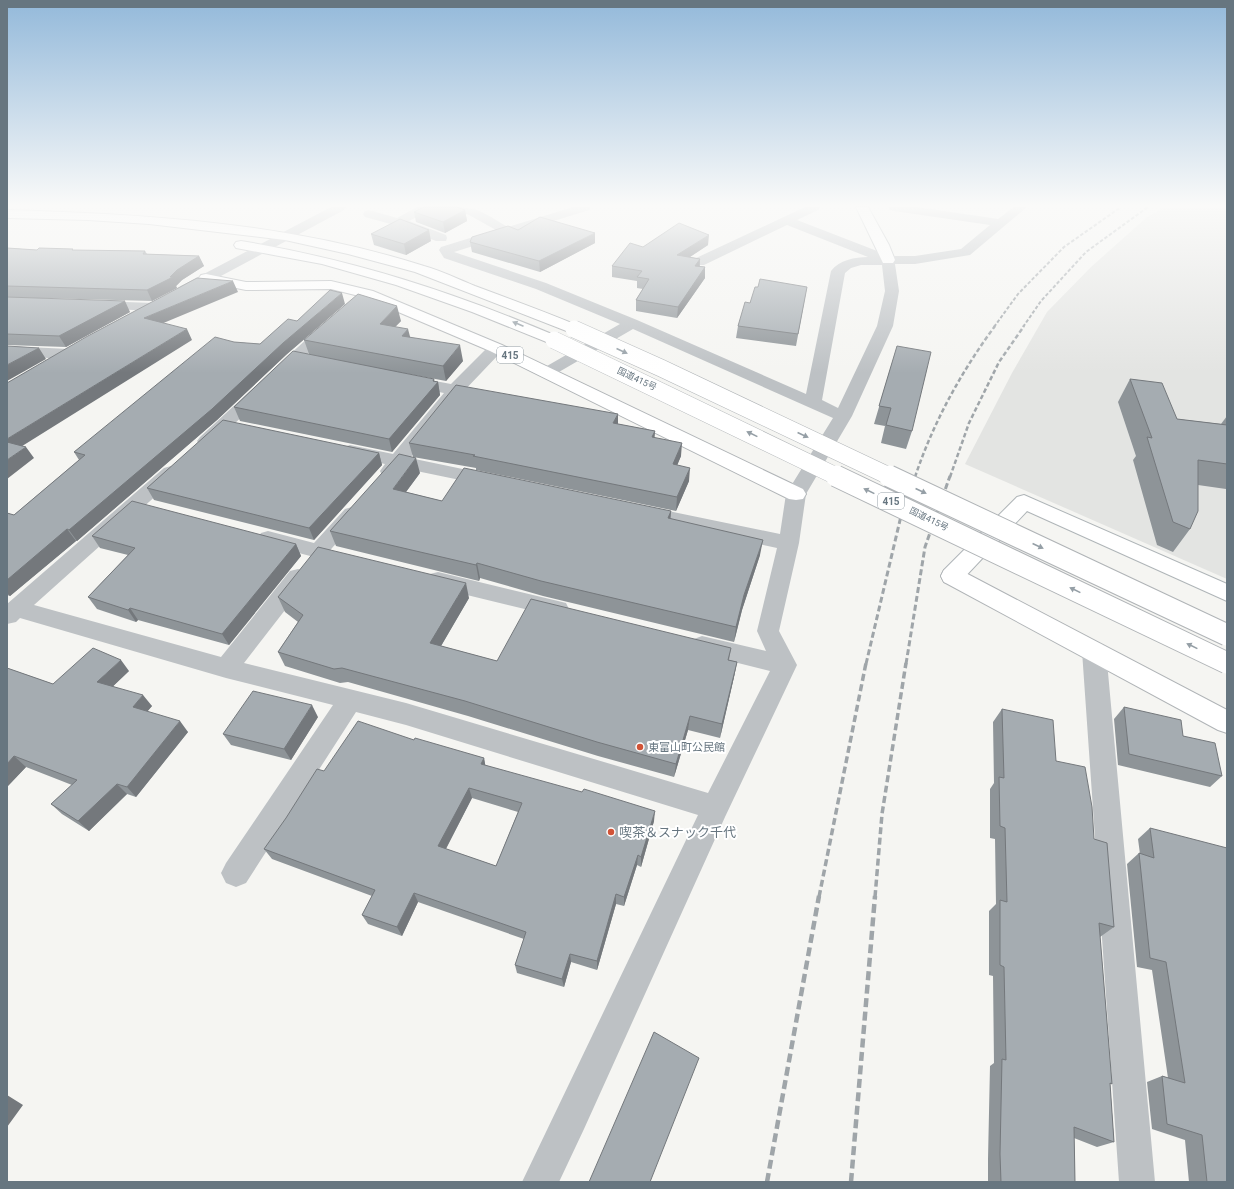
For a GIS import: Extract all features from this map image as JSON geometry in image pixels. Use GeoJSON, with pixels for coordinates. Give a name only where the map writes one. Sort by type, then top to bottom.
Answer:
{"type":"FeatureCollection","features":[{"type":"Feature","properties":{"kind":"main road","name":"国道415号"},"geometry":{"type":"LineString","coordinates":[[334,262],[376,273],[484,310],[554,340],[1227,663]]}},
{"type":"Feature","properties":{"kind":"main road","name":"国道415号"},"geometry":{"type":"LineString","coordinates":[[396,262],[420,269],[574,329],[661,368],[1227,635]]}},
{"type":"Feature","properties":{"kind":"main road","name":"415"},"geometry":{"type":"LineString","coordinates":[[206,278],[246,286],[268,287],[332,284],[368,294],[496,348],[796,494]]}},
{"type":"Feature","properties":{"kind":"main road"},"geometry":{"type":"LineString","coordinates":[[1227,593],[1024,502],[952,576],[1227,722]]}},
{"type":"Feature","properties":{"kind":"street"},"geometry":{"type":"LineString","coordinates":[[126,322],[234,262]]}},
{"type":"Feature","properties":{"kind":"street"},"geometry":{"type":"LineString","coordinates":[[471,262],[540,286],[632,322],[843,416]]}},
{"type":"Feature","properties":{"kind":"street"},"geometry":{"type":"LineString","coordinates":[[813,403],[838,271],[846,265],[855,262]]}},
{"type":"Feature","properties":{"kind":"street"},"geometry":{"type":"LineString","coordinates":[[785,665],[768,631],[789,543],[796,494],[843,416],[885,326],[892,291],[888,262]]}},
{"type":"Feature","properties":{"kind":"street"},"geometry":{"type":"LineString","coordinates":[[354,305],[368,294]]}},
{"type":"Feature","properties":{"kind":"street"},"geometry":{"type":"LineString","coordinates":[[84,305],[153,307]]}},
{"type":"Feature","properties":{"kind":"street"},"geometry":{"type":"LineString","coordinates":[[12,613],[224,425],[338,318]]}},
{"type":"Feature","properties":{"kind":"street"},"geometry":{"type":"LineString","coordinates":[[546,373],[632,322]]}},
{"type":"Feature","properties":{"kind":"street"},"geometry":{"type":"LineString","coordinates":[[377,485],[455,390],[496,348]]}},
{"type":"Feature","properties":{"kind":"street"},"geometry":{"type":"LineString","coordinates":[[7,351],[75,350],[44,368]]}},
{"type":"Feature","properties":{"kind":"street"},"geometry":{"type":"LineString","coordinates":[[294,358],[316,362]]}},
{"type":"Feature","properties":{"kind":"street"},"geometry":{"type":"LineString","coordinates":[[393,378],[478,393]]}},
{"type":"Feature","properties":{"kind":"street"},"geometry":{"type":"LineString","coordinates":[[585,409],[616,414],[626,412]]}},
{"type":"Feature","properties":{"kind":"street"},"geometry":{"type":"LineString","coordinates":[[224,425],[247,429]]}},
{"type":"Feature","properties":{"kind":"street"},"geometry":{"type":"LineString","coordinates":[[330,447],[508,484]]}},
{"type":"Feature","properties":{"kind":"street"},"geometry":{"type":"LineString","coordinates":[[135,503],[158,509]]}},
{"type":"Feature","properties":{"kind":"street"},"geometry":{"type":"LineString","coordinates":[[226,668],[318,551],[361,503]]}},
{"type":"Feature","properties":{"kind":"street"},"geometry":{"type":"LineString","coordinates":[[625,509],[789,543]]}},
{"type":"Feature","properties":{"kind":"street"},"geometry":{"type":"LineString","coordinates":[[250,533],[342,557]]}},
{"type":"Feature","properties":{"kind":"street"},"geometry":{"type":"LineString","coordinates":[[420,576],[575,614]]}},
{"type":"Feature","properties":{"kind":"street"},"geometry":{"type":"LineString","coordinates":[[12,613],[406,714],[715,808]]}},
{"type":"Feature","properties":{"kind":"street"},"geometry":{"type":"LineString","coordinates":[[684,640],[785,665]]}},
{"type":"Feature","properties":{"kind":"street"},"geometry":{"type":"LineString","coordinates":[[1094,651],[1137,1182]]}},
{"type":"Feature","properties":{"kind":"street"},"geometry":{"type":"LineString","coordinates":[[540,1182],[715,808],[785,665]]}},
{"type":"Feature","properties":{"kind":"street"},"geometry":{"type":"LineString","coordinates":[[236,873],[350,700]]}},
{"type":"Feature","properties":{"kind":"shaded area"},"geometry":{"type":"Polygon","coordinates":[[[1096,262],[1227,262],[1227,579],[965,464],[1012,373],[1047,312],[1096,262]]]}},
{"type":"Feature","properties":{"kind":"building"},"geometry":{"type":"Polygon","coordinates":[[[7,262],[189,262],[177,270],[170,277],[173,277],[147,290],[7,286],[7,262]]]}},
{"type":"Feature","properties":{"kind":"building"},"geometry":{"type":"Polygon","coordinates":[[[615,262],[698,262],[695,266],[705,267],[678,307],[636,300],[649,279],[637,277],[642,271],[612,266],[615,262]]]}},
{"type":"Feature","properties":{"kind":"building"},"geometry":{"type":"Polygon","coordinates":[[[197,278],[233,281],[144,318],[187,329],[7,439],[7,383],[86,337],[197,278]]]}},
{"type":"Feature","properties":{"kind":"building"},"geometry":{"type":"Polygon","coordinates":[[[760,279],[807,287],[798,334],[738,326],[745,302],[750,303],[755,287],[758,287],[760,279]]]}},
{"type":"Feature","properties":{"kind":"building"},"geometry":{"type":"Polygon","coordinates":[[[330,290],[342,293],[283,343],[212,409],[69,530],[67,529],[7,580],[7,513],[14,515],[85,455],[74,452],[215,337],[234,342],[260,344],[288,319],[297,321],[330,290]]]}},
{"type":"Feature","properties":{"kind":"building"},"geometry":{"type":"Polygon","coordinates":[[[358,294],[397,306],[380,324],[408,329],[402,336],[460,345],[443,366],[304,340],[358,294]]]}},
{"type":"Feature","properties":{"kind":"building"},"geometry":{"type":"Polygon","coordinates":[[[7,297],[125,301],[59,336],[7,334],[7,297]]]}},
{"type":"Feature","properties":{"kind":"building"},"geometry":{"type":"Polygon","coordinates":[[[7,346],[39,348],[7,365],[7,346]]]}},
{"type":"Feature","properties":{"kind":"building"},"geometry":{"type":"Polygon","coordinates":[[[897,346],[931,352],[912,431],[886,425],[891,408],[879,406],[897,346]]]}},
{"type":"Feature","properties":{"kind":"building"},"geometry":{"type":"Polygon","coordinates":[[[293,351],[434,379],[433,381],[438,382],[389,439],[234,407],[293,351]]]}},
{"type":"Feature","properties":{"kind":"building"},"geometry":{"type":"Polygon","coordinates":[[[1130,379],[1162,383],[1177,419],[1227,425],[1227,464],[1198,460],[1198,511],[1190,529],[1173,522],[1147,437],[1152,438],[1130,379]]]}},
{"type":"Feature","properties":{"kind":"building"},"geometry":{"type":"Polygon","coordinates":[[[456,385],[618,414],[613,423],[655,431],[652,437],[682,443],[673,464],[690,468],[677,497],[473,456],[475,455],[409,443],[456,385]]]}},
{"type":"Feature","properties":{"kind":"building"},"geometry":{"type":"Polygon","coordinates":[[[223,420],[379,453],[309,528],[147,488],[223,420]]]}},
{"type":"Feature","properties":{"kind":"building"},"geometry":{"type":"Polygon","coordinates":[[[7,442],[26,447],[7,460],[7,442]]]}},
{"type":"Feature","properties":{"kind":"building"},"geometry":{"type":"Polygon","coordinates":[[[399,454],[416,458],[393,489],[442,501],[464,468],[671,511],[668,518],[763,540],[744,595],[736,627],[541,581],[477,563],[476,565],[330,531],[399,454]]]}},
{"type":"Feature","properties":{"kind":"building"},"geometry":{"type":"Polygon","coordinates":[[[132,501],[296,544],[222,634],[130,608],[128,610],[88,597],[135,548],[92,536],[132,501]]]}},
{"type":"Feature","properties":{"kind":"building"},"geometry":{"type":"Polygon","coordinates":[[[318,547],[466,583],[430,643],[497,661],[531,599],[731,648],[728,660],[737,662],[722,724],[690,716],[676,764],[597,742],[465,701],[342,668],[334,669],[278,652],[303,615],[278,597],[318,547]]]}},
{"type":"Feature","properties":{"kind":"building"},"geometry":{"type":"Polygon","coordinates":[[[93,648],[121,660],[97,682],[143,695],[133,707],[180,721],[127,787],[117,784],[78,821],[51,804],[77,780],[14,756],[7,764],[7,668],[53,684],[93,648]]]}},
{"type":"Feature","properties":{"kind":"building"},"geometry":{"type":"Polygon","coordinates":[[[253,691],[312,705],[284,749],[223,734],[253,691]]]}},
{"type":"Feature","properties":{"kind":"building"},"geometry":{"type":"Polygon","coordinates":[[[1124,707],[1181,720],[1183,736],[1215,743],[1222,776],[1129,754],[1124,707]]]}},
{"type":"Feature","properties":{"kind":"building"},"geometry":{"type":"Polygon","coordinates":[[[1002,709],[1053,720],[1056,761],[1085,767],[1092,807],[1094,839],[1107,843],[1114,927],[1099,923],[1112,1084],[1110,1083],[1114,1142],[1074,1127],[1075,1182],[1001,1182],[1000,1154],[1002,1059],[1006,1060],[1004,967],[1000,965],[1000,900],[1007,902],[1005,828],[1000,826],[999,777],[1004,778],[1002,709]]]}},
{"type":"Feature","properties":{"kind":"building"},"geometry":{"type":"Polygon","coordinates":[[[358,721],[414,740],[415,738],[484,758],[481,764],[582,792],[584,789],[655,811],[641,857],[638,855],[624,897],[616,894],[597,961],[570,954],[562,979],[515,965],[526,932],[414,893],[397,927],[362,915],[375,890],[264,849],[286,818],[317,769],[324,771],[358,721]],[[469,788],[438,846],[496,866],[522,803],[469,788]]]}},
{"type":"Feature","properties":{"kind":"building"},"geometry":{"type":"Polygon","coordinates":[[[1150,828],[1227,848],[1227,1182],[1207,1182],[1202,1135],[1167,1124],[1162,1076],[1185,1083],[1166,962],[1150,958],[1139,853],[1154,858],[1150,828]]]}},
{"type":"Feature","properties":{"kind":"building"},"geometry":{"type":"Polygon","coordinates":[[[654,1032],[699,1058],[650,1182],[589,1182],[654,1032]]]}},
{"type":"Feature","properties":{"kind":"railway"},"geometry":{"type":"LineString","coordinates":[[994,327],[1018,294],[1049,262]]}},
{"type":"Feature","properties":{"kind":"railway"},"geometry":{"type":"LineString","coordinates":[[1023,327],[1041,301],[1076,262]]}},
{"type":"Feature","properties":{"kind":"railway"},"geometry":{"type":"LineString","coordinates":[[915,477],[930,437],[949,398],[971,361],[995,326]]}},
{"type":"Feature","properties":{"kind":"railway"},"geometry":{"type":"LineString","coordinates":[[950,477],[969,423],[999,362],[1024,326]]}},
{"type":"Feature","properties":{"kind":"railway"},"geometry":{"type":"LineString","coordinates":[[866,664],[901,516],[915,476]]}},
{"type":"Feature","properties":{"kind":"railway"},"geometry":{"type":"LineString","coordinates":[[906,664],[925,547],[950,476]]}},
{"type":"Feature","properties":{"kind":"railway"},"geometry":{"type":"LineString","coordinates":[[819,897],[866,663]]}},
{"type":"Feature","properties":{"kind":"railway"},"geometry":{"type":"LineString","coordinates":[[875,897],[882,814],[906,663]]}},
{"type":"Feature","properties":{"kind":"railway"},"geometry":{"type":"LineString","coordinates":[[767,1182],[819,896]]}},
{"type":"Feature","properties":{"kind":"railway"},"geometry":{"type":"LineString","coordinates":[[851,1182],[875,896]]}},
{"type":"Feature","properties":{"kind":"place","name":"東富山町公民館"},"geometry":{"type":"Point","coordinates":[640,747]}},
{"type":"Feature","properties":{"kind":"place","name":"喫茶＆スナック千代"},"geometry":{"type":"Point","coordinates":[611,832]}}]}
